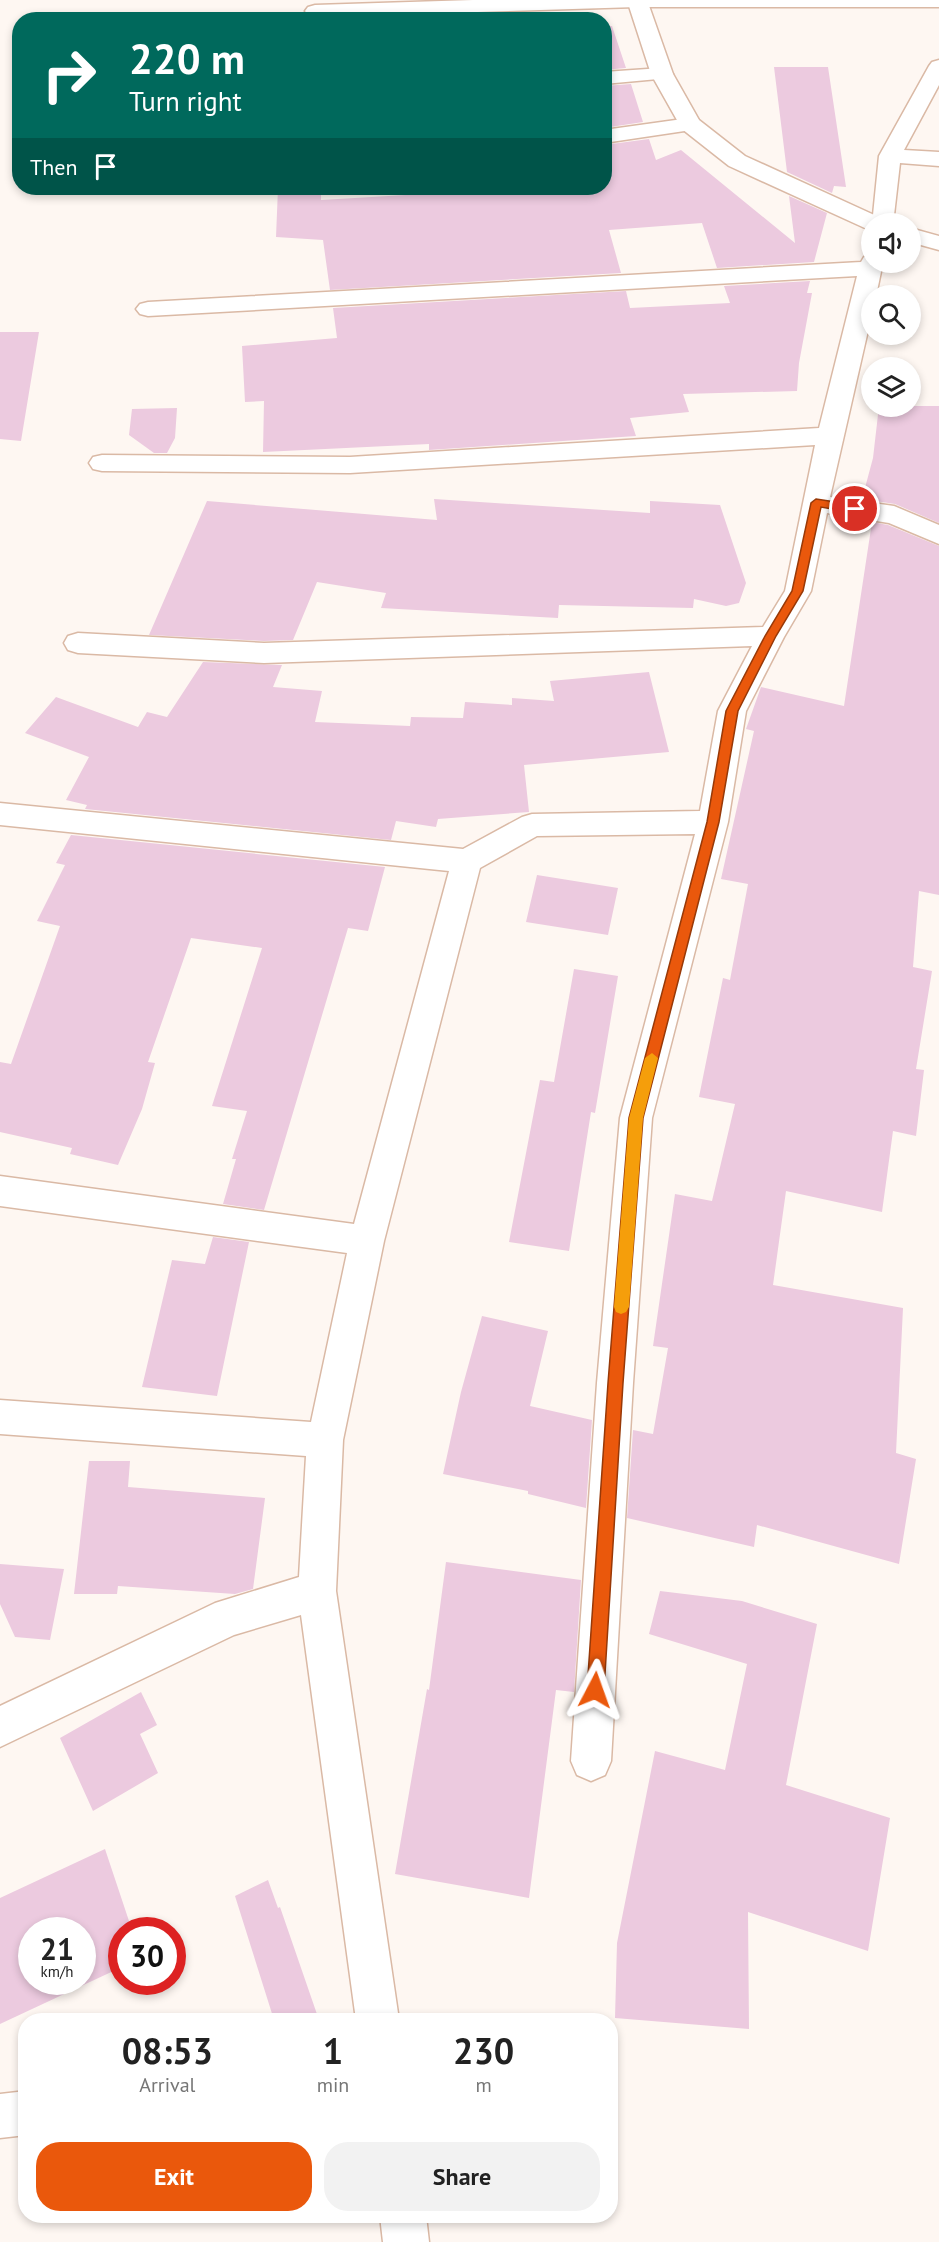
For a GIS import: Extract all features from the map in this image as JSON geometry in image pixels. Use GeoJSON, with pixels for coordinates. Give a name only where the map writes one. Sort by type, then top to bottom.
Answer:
{"type":"FeatureCollection","features":[{"type":"Feature","properties":{"kind":"street"},"geometry":{"type":"LineString","coordinates":[[315,11],[637,0],[939,1]]}},
{"type":"Feature","properties":{"kind":"street"},"geometry":{"type":"LineString","coordinates":[[637,0],[662,74],[690,124],[737,161],[861,218]]}},
{"type":"Feature","properties":{"kind":"street"},"geometry":{"type":"LineString","coordinates":[[612,77],[662,74]]}},
{"type":"Feature","properties":{"kind":"street"},"geometry":{"type":"LineString","coordinates":[[883,213],[890,156],[937,74]]}},
{"type":"Feature","properties":{"kind":"street"},"geometry":{"type":"LineString","coordinates":[[612,135],[690,124]]}},
{"type":"Feature","properties":{"kind":"street"},"geometry":{"type":"LineString","coordinates":[[890,156],[939,159]]}},
{"type":"Feature","properties":{"kind":"street"},"geometry":{"type":"LineString","coordinates":[[921,238],[939,243]]}},
{"type":"Feature","properties":{"kind":"street"},"geometry":{"type":"LineString","coordinates":[[148,309],[861,266]]}},
{"type":"Feature","properties":{"kind":"street"},"geometry":{"type":"LineString","coordinates":[[591,1761],[636,1118],[713,822],[732,711],[771,636],[798,591],[830,436],[869,273]]}},
{"type":"Feature","properties":{"kind":"street"},"geometry":{"type":"LineString","coordinates":[[102,463],[350,465],[830,436]]}},
{"type":"Feature","properties":{"kind":"street"},"geometry":{"type":"LineString","coordinates":[[816,503],[894,515],[939,535]]}},
{"type":"Feature","properties":{"kind":"street"},"geometry":{"type":"LineString","coordinates":[[78,643],[264,652],[771,636]]}},
{"type":"Feature","properties":{"kind":"street"},"geometry":{"type":"LineString","coordinates":[[0,814],[467,861],[532,825],[713,822]]}},
{"type":"Feature","properties":{"kind":"street"},"geometry":{"type":"LineString","coordinates":[[376,2013],[316,1591],[325,1440],[367,1241],[467,861]]}},
{"type":"Feature","properties":{"kind":"street"},"geometry":{"type":"LineString","coordinates":[[0,1191],[367,1241]]}},
{"type":"Feature","properties":{"kind":"street"},"geometry":{"type":"LineString","coordinates":[[0,1417],[325,1440]]}},
{"type":"Feature","properties":{"kind":"street"},"geometry":{"type":"LineString","coordinates":[[0,1727],[229,1617],[316,1591]]}},
{"type":"Feature","properties":{"kind":"street"},"geometry":{"type":"LineString","coordinates":[[0,2116],[18,2114]]}},
{"type":"Feature","properties":{"kind":"street"},"geometry":{"type":"LineString","coordinates":[[404,2223],[406,2242]]}},
{"type":"Feature","properties":{"kind":"building"},"geometry":{"type":"Polygon","coordinates":[[[612,26],[626,68],[612,69],[612,26]]]}},
{"type":"Feature","properties":{"kind":"building"},"geometry":{"type":"Polygon","coordinates":[[[774,67],[828,67],[846,187],[834,186],[832,193],[787,172],[774,67]]]}},
{"type":"Feature","properties":{"kind":"building"},"geometry":{"type":"Polygon","coordinates":[[[631,84],[643,122],[612,127],[612,85],[631,84]]]}},
{"type":"Feature","properties":{"kind":"building"},"geometry":{"type":"Polygon","coordinates":[[[649,139],[656,160],[681,150],[795,243],[789,196],[827,213],[814,262],[717,268],[702,223],[609,230],[621,273],[330,290],[323,240],[276,237],[278,195],[321,195],[321,200],[405,195],[612,195],[612,144],[649,139]]]}},
{"type":"Feature","properties":{"kind":"building"},"geometry":{"type":"Polygon","coordinates":[[[810,281],[807,293],[812,293],[799,363],[797,391],[683,394],[689,412],[630,418],[636,436],[429,450],[429,444],[263,452],[264,401],[245,402],[242,346],[337,338],[333,308],[626,291],[630,308],[730,303],[724,286],[810,281]]]}},
{"type":"Feature","properties":{"kind":"building"},"geometry":{"type":"Polygon","coordinates":[[[0,332],[39,332],[21,441],[0,439],[0,332]]]}},
{"type":"Feature","properties":{"kind":"building"},"geometry":{"type":"Polygon","coordinates":[[[921,406],[939,406],[939,523],[895,504],[862,499],[873,458],[878,417],[921,417],[921,406]]]}},
{"type":"Feature","properties":{"kind":"building"},"geometry":{"type":"Polygon","coordinates":[[[177,408],[175,438],[167,453],[154,453],[129,435],[132,409],[177,408]]]}},
{"type":"Feature","properties":{"kind":"building"},"geometry":{"type":"Polygon","coordinates":[[[434,499],[650,513],[650,501],[720,505],[746,583],[739,603],[726,606],[694,599],[693,608],[559,605],[558,618],[381,608],[386,593],[317,582],[293,640],[264,641],[149,635],[207,501],[437,520],[434,499]]]}},
{"type":"Feature","properties":{"kind":"building"},"geometry":{"type":"Polygon","coordinates":[[[872,522],[888,525],[939,546],[939,895],[919,891],[913,967],[932,971],[916,1069],[924,1070],[916,1136],[893,1131],[882,1212],[786,1191],[773,1285],[903,1308],[896,1453],[916,1459],[899,1564],[757,1525],[754,1547],[627,1518],[633,1430],[653,1434],[668,1348],[653,1346],[675,1194],[712,1201],[735,1104],[699,1097],[723,978],[730,980],[748,884],[721,879],[754,731],[746,729],[761,687],[844,706],[872,522]]]}},
{"type":"Feature","properties":{"kind":"building"},"geometry":{"type":"Polygon","coordinates":[[[203,662],[282,665],[273,687],[322,691],[315,722],[410,726],[411,717],[463,718],[465,702],[512,705],[512,698],[554,701],[550,681],[649,672],[669,752],[524,765],[529,812],[438,819],[436,827],[396,821],[391,840],[85,809],[87,805],[66,800],[89,757],[25,733],[56,697],[138,727],[147,712],[167,717],[203,662]]]}},
{"type":"Feature","properties":{"kind":"building"},"geometry":{"type":"Polygon","coordinates":[[[71,835],[385,867],[368,931],[348,928],[264,1210],[223,1204],[236,1159],[232,1159],[247,1111],[212,1106],[262,948],[191,938],[148,1062],[155,1063],[142,1109],[118,1165],[70,1154],[72,1148],[0,1132],[0,1062],[11,1064],[60,926],[37,921],[65,865],[56,863],[71,835]]]}},
{"type":"Feature","properties":{"kind":"building"},"geometry":{"type":"Polygon","coordinates":[[[537,875],[618,888],[608,935],[526,922],[537,875]]]}},
{"type":"Feature","properties":{"kind":"building"},"geometry":{"type":"Polygon","coordinates":[[[574,969],[618,976],[595,1113],[591,1112],[569,1251],[509,1242],[540,1080],[554,1082],[574,969]]]}},
{"type":"Feature","properties":{"kind":"building"},"geometry":{"type":"Polygon","coordinates":[[[213,1237],[249,1242],[217,1396],[142,1387],[172,1260],[205,1264],[213,1237]]]}},
{"type":"Feature","properties":{"kind":"building"},"geometry":{"type":"Polygon","coordinates":[[[482,1316],[548,1331],[530,1406],[592,1420],[586,1508],[528,1494],[528,1491],[443,1474],[461,1392],[482,1316]]]}},
{"type":"Feature","properties":{"kind":"building"},"geometry":{"type":"Polygon","coordinates":[[[89,1461],[130,1461],[128,1487],[265,1498],[253,1589],[235,1594],[118,1586],[117,1594],[74,1594],[89,1461]]]}},
{"type":"Feature","properties":{"kind":"building"},"geometry":{"type":"Polygon","coordinates":[[[446,1562],[581,1580],[574,1692],[556,1690],[529,1898],[395,1874],[427,1689],[429,1690],[446,1562]]]}},
{"type":"Feature","properties":{"kind":"building"},"geometry":{"type":"Polygon","coordinates":[[[0,1564],[64,1569],[50,1640],[15,1637],[0,1604],[0,1564]]]}},
{"type":"Feature","properties":{"kind":"building"},"geometry":{"type":"Polygon","coordinates":[[[660,1591],[742,1601],[817,1624],[786,1785],[890,1818],[868,1951],[748,1912],[749,2029],[618,2018],[618,2013],[615,2013],[617,1943],[655,1751],[725,1770],[747,1664],[649,1634],[660,1591]]]}},
{"type":"Feature","properties":{"kind":"building"},"geometry":{"type":"Polygon","coordinates":[[[141,1692],[157,1725],[140,1734],[158,1773],[93,1811],[60,1738],[141,1692]]]}},
{"type":"Feature","properties":{"kind":"building"},"geometry":{"type":"Polygon","coordinates":[[[105,1849],[128,1917],[108,1917],[108,1974],[96,1979],[96,1917],[18,1917],[18,1995],[62,1995],[24,2013],[18,2013],[18,2016],[0,2024],[0,1898],[105,1849]]]}},
{"type":"Feature","properties":{"kind":"building"},"geometry":{"type":"Polygon","coordinates":[[[268,1880],[278,1908],[280,1907],[317,2013],[272,2013],[235,1896],[268,1880]]]}},
{"type":"Feature","properties":{"kind":"slow traffic"},"geometry":{"type":"LineString","coordinates":[[621,1307],[636,1118],[652,1058]]}},
{"type":"Feature","properties":{"kind":"route"},"geometry":{"type":"LineString","coordinates":[[595,1690],[615,1383],[636,1118],[713,822],[732,711],[771,636],[798,591],[816,503],[855,509]]}}]}
